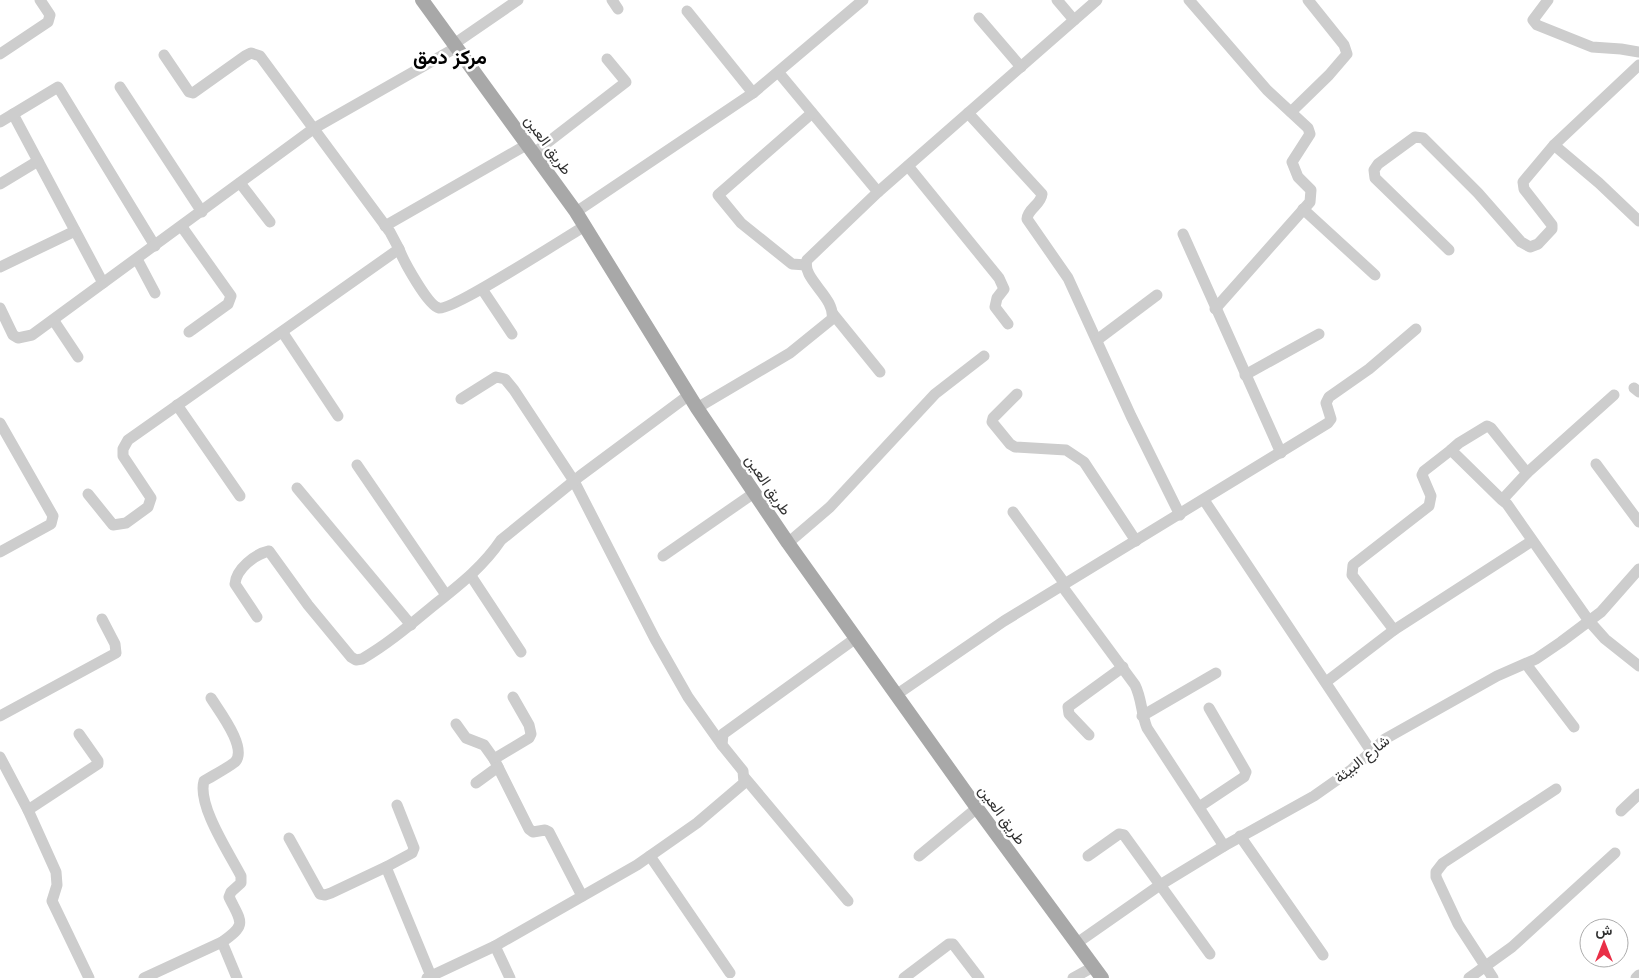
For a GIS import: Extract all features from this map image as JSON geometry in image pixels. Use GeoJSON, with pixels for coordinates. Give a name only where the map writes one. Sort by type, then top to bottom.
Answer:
{"type":"FeatureCollection","features":[{"type":"Feature","properties":{"kind":"main road","name":"طريق العين"},"geometry":{"type":"LineString","coordinates":[[422,0],[576,212],[696,408],[788,544],[977,808],[1102,978]]}},
{"type":"Feature","properties":{"kind":"street"},"geometry":{"type":"LineString","coordinates":[[0,54],[48,22],[51,18],[40,0]]}},
{"type":"Feature","properties":{"kind":"street"},"geometry":{"type":"LineString","coordinates":[[0,308],[3,323],[13,335],[26,338],[54,321],[313,129],[456,46],[518,0]]}},
{"type":"Feature","properties":{"kind":"street"},"geometry":{"type":"LineString","coordinates":[[576,212],[753,93],[779,73],[863,0]]}},
{"type":"Feature","properties":{"kind":"street"},"geometry":{"type":"LineString","coordinates":[[1057,0],[1074,20]]}},
{"type":"Feature","properties":{"kind":"street"},"geometry":{"type":"LineString","coordinates":[[806,265],[814,251],[878,192],[1097,0]]}},
{"type":"Feature","properties":{"kind":"street"},"geometry":{"type":"LineString","coordinates":[[1189,0],[1268,90],[1308,128],[1310,134],[1292,162],[1298,177],[1312,195],[1310,202],[1215,309]]}},
{"type":"Feature","properties":{"kind":"street"},"geometry":{"type":"LineString","coordinates":[[1291,112],[1329,75],[1347,54],[1344,45],[1308,0]]}},
{"type":"Feature","properties":{"kind":"street"},"geometry":{"type":"LineString","coordinates":[[1548,0],[1533,20],[1538,25],[1592,48],[1639,52]]}},
{"type":"Feature","properties":{"kind":"street"},"geometry":{"type":"LineString","coordinates":[[687,11],[753,93]]}},
{"type":"Feature","properties":{"kind":"street"},"geometry":{"type":"LineString","coordinates":[[979,18],[1021,67]]}},
{"type":"Feature","properties":{"kind":"street"},"geometry":{"type":"LineString","coordinates":[[164,55],[189,92],[193,93],[245,56],[251,53],[258,54],[386,226],[414,277],[439,308],[482,289],[585,226]]}},
{"type":"Feature","properties":{"kind":"street"},"geometry":{"type":"LineString","coordinates":[[386,226],[531,149],[626,82],[606,59]]}},
{"type":"Feature","properties":{"kind":"street"},"geometry":{"type":"LineString","coordinates":[[1449,250],[1375,178],[1374,170],[1378,164],[1414,137],[1422,138],[1478,193],[1521,242],[1530,247],[1538,244],[1552,229],[1552,225],[1524,189],[1523,182],[1554,145],[1639,65]]}},
{"type":"Feature","properties":{"kind":"street"},"geometry":{"type":"LineString","coordinates":[[779,73],[878,192]]}},
{"type":"Feature","properties":{"kind":"street"},"geometry":{"type":"LineString","coordinates":[[0,122],[58,87],[155,246]]}},
{"type":"Feature","properties":{"kind":"street"},"geometry":{"type":"LineString","coordinates":[[120,87],[202,212]]}},
{"type":"Feature","properties":{"kind":"street"},"geometry":{"type":"LineString","coordinates":[[806,265],[792,264],[741,223],[718,195],[812,112]]}},
{"type":"Feature","properties":{"kind":"street"},"geometry":{"type":"LineString","coordinates":[[968,113],[1040,190],[1042,198],[1029,211],[1027,219],[1068,278],[1180,515]]}},
{"type":"Feature","properties":{"kind":"street"},"geometry":{"type":"LineString","coordinates":[[13,114],[103,284]]}},
{"type":"Feature","properties":{"kind":"street"},"geometry":{"type":"LineString","coordinates":[[1554,145],[1599,183],[1639,221]]}},
{"type":"Feature","properties":{"kind":"street"},"geometry":{"type":"LineString","coordinates":[[0,184],[38,161]]}},
{"type":"Feature","properties":{"kind":"street"},"geometry":{"type":"LineString","coordinates":[[908,166],[999,278],[1004,290],[997,298],[995,307],[1008,324]]}},
{"type":"Feature","properties":{"kind":"street"},"geometry":{"type":"LineString","coordinates":[[240,183],[270,222]]}},
{"type":"Feature","properties":{"kind":"street"},"geometry":{"type":"LineString","coordinates":[[1303,209],[1375,275]]}},
{"type":"Feature","properties":{"kind":"street"},"geometry":{"type":"LineString","coordinates":[[182,227],[231,296],[228,304],[189,332]]}},
{"type":"Feature","properties":{"kind":"street"},"geometry":{"type":"LineString","coordinates":[[0,267],[75,231]]}},
{"type":"Feature","properties":{"kind":"street"},"geometry":{"type":"LineString","coordinates":[[1183,234],[1215,309],[1281,452]]}},
{"type":"Feature","properties":{"kind":"street"},"geometry":{"type":"LineString","coordinates":[[88,494],[114,525],[126,523],[148,507],[151,498],[123,456],[123,448],[128,440],[283,333],[399,249]]}},
{"type":"Feature","properties":{"kind":"street"},"geometry":{"type":"LineString","coordinates":[[137,259],[155,292]]}},
{"type":"Feature","properties":{"kind":"street"},"geometry":{"type":"LineString","coordinates":[[696,408],[790,353],[832,319],[832,307],[806,265]]}},
{"type":"Feature","properties":{"kind":"street"},"geometry":{"type":"LineString","coordinates":[[482,289],[512,334]]}},
{"type":"Feature","properties":{"kind":"street"},"geometry":{"type":"LineString","coordinates":[[1097,340],[1157,295]]}},
{"type":"Feature","properties":{"kind":"street"},"geometry":{"type":"LineString","coordinates":[[833,314],[880,372]]}},
{"type":"Feature","properties":{"kind":"street"},"geometry":{"type":"LineString","coordinates":[[54,321],[78,356]]}},
{"type":"Feature","properties":{"kind":"street"},"geometry":{"type":"LineString","coordinates":[[896,695],[1004,621],[1328,423],[1331,419],[1326,403],[1329,397],[1369,368],[1416,329]]}},
{"type":"Feature","properties":{"kind":"street"},"geometry":{"type":"LineString","coordinates":[[283,333],[338,416]]}},
{"type":"Feature","properties":{"kind":"street"},"geometry":{"type":"LineString","coordinates":[[1245,375],[1319,334]]}},
{"type":"Feature","properties":{"kind":"street"},"geometry":{"type":"LineString","coordinates":[[788,544],[830,507],[935,394],[984,356]]}},
{"type":"Feature","properties":{"kind":"street"},"geometry":{"type":"LineString","coordinates":[[386,867],[429,977],[495,946],[650,856],[743,786],[745,778],[744,770],[722,745],[688,697],[655,639],[574,481],[505,379],[496,377],[461,400]]}},
{"type":"Feature","properties":{"kind":"street"},"geometry":{"type":"LineString","coordinates":[[1017,394],[993,418],[992,422],[1003,436],[1015,447],[1066,450],[1078,456],[1084,462],[1136,541]]}},
{"type":"Feature","properties":{"kind":"street"},"geometry":{"type":"LineString","coordinates":[[258,617],[235,584],[235,578],[237,572],[267,551],[272,553],[308,605],[354,660],[366,657],[471,576],[494,552],[501,540],[574,481],[689,395]]}},
{"type":"Feature","properties":{"kind":"street"},"geometry":{"type":"LineString","coordinates":[[1502,500],[1527,473],[1614,395]]}},
{"type":"Feature","properties":{"kind":"street"},"geometry":{"type":"LineString","coordinates":[[177,405],[240,496]]}},
{"type":"Feature","properties":{"kind":"street"},"geometry":{"type":"LineString","coordinates":[[0,423],[52,516],[51,524],[0,552]]}},
{"type":"Feature","properties":{"kind":"street"},"geometry":{"type":"LineString","coordinates":[[1394,630],[1352,575],[1351,570],[1353,565],[1428,506],[1431,496],[1422,475],[1424,470],[1458,443],[1487,426],[1491,428],[1527,473]]}},
{"type":"Feature","properties":{"kind":"street"},"geometry":{"type":"LineString","coordinates":[[1451,450],[1502,500],[1589,621],[1605,639],[1639,666]]}},
{"type":"Feature","properties":{"kind":"street"},"geometry":{"type":"LineString","coordinates":[[1596,464],[1639,522]]}},
{"type":"Feature","properties":{"kind":"street"},"geometry":{"type":"LineString","coordinates":[[357,465],[446,595]]}},
{"type":"Feature","properties":{"kind":"street"},"geometry":{"type":"LineString","coordinates":[[297,488],[411,624]]}},
{"type":"Feature","properties":{"kind":"street"},"geometry":{"type":"LineString","coordinates":[[662,556],[754,493]]}},
{"type":"Feature","properties":{"kind":"street"},"geometry":{"type":"LineString","coordinates":[[1204,500],[1371,751]]}},
{"type":"Feature","properties":{"kind":"street"},"geometry":{"type":"LineString","coordinates":[[1013,512],[1123,667],[1142,698],[1142,716],[1147,728],[1224,846]]}},
{"type":"Feature","properties":{"kind":"street"},"geometry":{"type":"LineString","coordinates":[[1326,682],[1394,630],[1532,541]]}},
{"type":"Feature","properties":{"kind":"street","name":"شارع البيئة"},"geometry":{"type":"LineString","coordinates":[[1077,943],[1160,885],[1240,836],[1314,796],[1350,770],[1385,739],[1480,685],[1526,664],[1561,642],[1602,612],[1639,569]]}},
{"type":"Feature","properties":{"kind":"street"},"geometry":{"type":"LineString","coordinates":[[471,576],[521,652]]}},
{"type":"Feature","properties":{"kind":"street"},"geometry":{"type":"LineString","coordinates":[[0,716],[116,653],[115,644],[102,619]]}},
{"type":"Feature","properties":{"kind":"street"},"geometry":{"type":"LineString","coordinates":[[722,745],[723,734],[856,638]]}},
{"type":"Feature","properties":{"kind":"street"},"geometry":{"type":"LineString","coordinates":[[1526,664],[1574,727]]}},
{"type":"Feature","properties":{"kind":"street"},"geometry":{"type":"LineString","coordinates":[[1089,735],[1069,714],[1068,706],[1123,667]]}},
{"type":"Feature","properties":{"kind":"street"},"geometry":{"type":"LineString","coordinates":[[1142,716],[1216,673]]}},
{"type":"Feature","properties":{"kind":"street"},"geometry":{"type":"LineString","coordinates":[[476,783],[496,763],[529,738],[531,734],[529,725],[513,697]]}},
{"type":"Feature","properties":{"kind":"street"},"geometry":{"type":"LineString","coordinates":[[144,978],[222,942],[239,930],[240,927],[239,919],[229,897],[231,892],[241,883],[241,876],[204,803],[202,790],[204,781],[236,761],[239,751],[237,741],[211,698]]}},
{"type":"Feature","properties":{"kind":"street"},"geometry":{"type":"LineString","coordinates":[[1199,807],[1244,778],[1246,772],[1209,708]]}},
{"type":"Feature","properties":{"kind":"street"},"geometry":{"type":"LineString","coordinates":[[456,724],[466,738],[484,745],[496,763],[529,829],[533,832],[545,830],[549,832],[582,896]]}},
{"type":"Feature","properties":{"kind":"street"},"geometry":{"type":"LineString","coordinates":[[28,810],[98,764],[98,761],[79,734]]}},
{"type":"Feature","properties":{"kind":"street"},"geometry":{"type":"LineString","coordinates":[[0,757],[28,810],[57,877],[52,901],[89,978]]}},
{"type":"Feature","properties":{"kind":"street"},"geometry":{"type":"LineString","coordinates":[[745,778],[848,901]]}},
{"type":"Feature","properties":{"kind":"street"},"geometry":{"type":"LineString","coordinates":[[1493,978],[1458,924],[1436,872],[1443,863],[1556,789]]}},
{"type":"Feature","properties":{"kind":"street"},"geometry":{"type":"LineString","coordinates":[[1621,811],[1639,794]]}},
{"type":"Feature","properties":{"kind":"street"},"geometry":{"type":"LineString","coordinates":[[289,838],[320,894],[331,893],[412,853],[414,848],[397,805]]}},
{"type":"Feature","properties":{"kind":"street"},"geometry":{"type":"LineString","coordinates":[[919,856],[977,808]]}},
{"type":"Feature","properties":{"kind":"street"},"geometry":{"type":"LineString","coordinates":[[1088,856],[1110,839],[1119,834],[1124,835],[1210,954]]}},
{"type":"Feature","properties":{"kind":"street"},"geometry":{"type":"LineString","coordinates":[[1240,836],[1323,955]]}},
{"type":"Feature","properties":{"kind":"street"},"geometry":{"type":"LineString","coordinates":[[1469,978],[1486,968],[1538,924],[1615,853]]}},
{"type":"Feature","properties":{"kind":"street"},"geometry":{"type":"LineString","coordinates":[[650,856],[730,973]]}},
{"type":"Feature","properties":{"kind":"street"},"geometry":{"type":"LineString","coordinates":[[222,942],[237,978]]}},
{"type":"Feature","properties":{"kind":"street"},"geometry":{"type":"LineString","coordinates":[[904,978],[949,944],[953,944],[979,978]]}},
{"type":"Feature","properties":{"kind":"street"},"geometry":{"type":"LineString","coordinates":[[495,946],[510,978]]}},
{"type":"Feature","properties":{"kind":"street"},"geometry":{"type":"LineString","coordinates":[[1073,978],[1094,967]]}},
{"type":"Feature","properties":{"kind":"street"},"geometry":{"type":"LineString","coordinates":[[1636,978],[1639,975]]}},
{"type":"Feature","properties":{"kind":"district","name":"مركز دمق"},"geometry":{"type":"Point","coordinates":[450,58]}}]}
